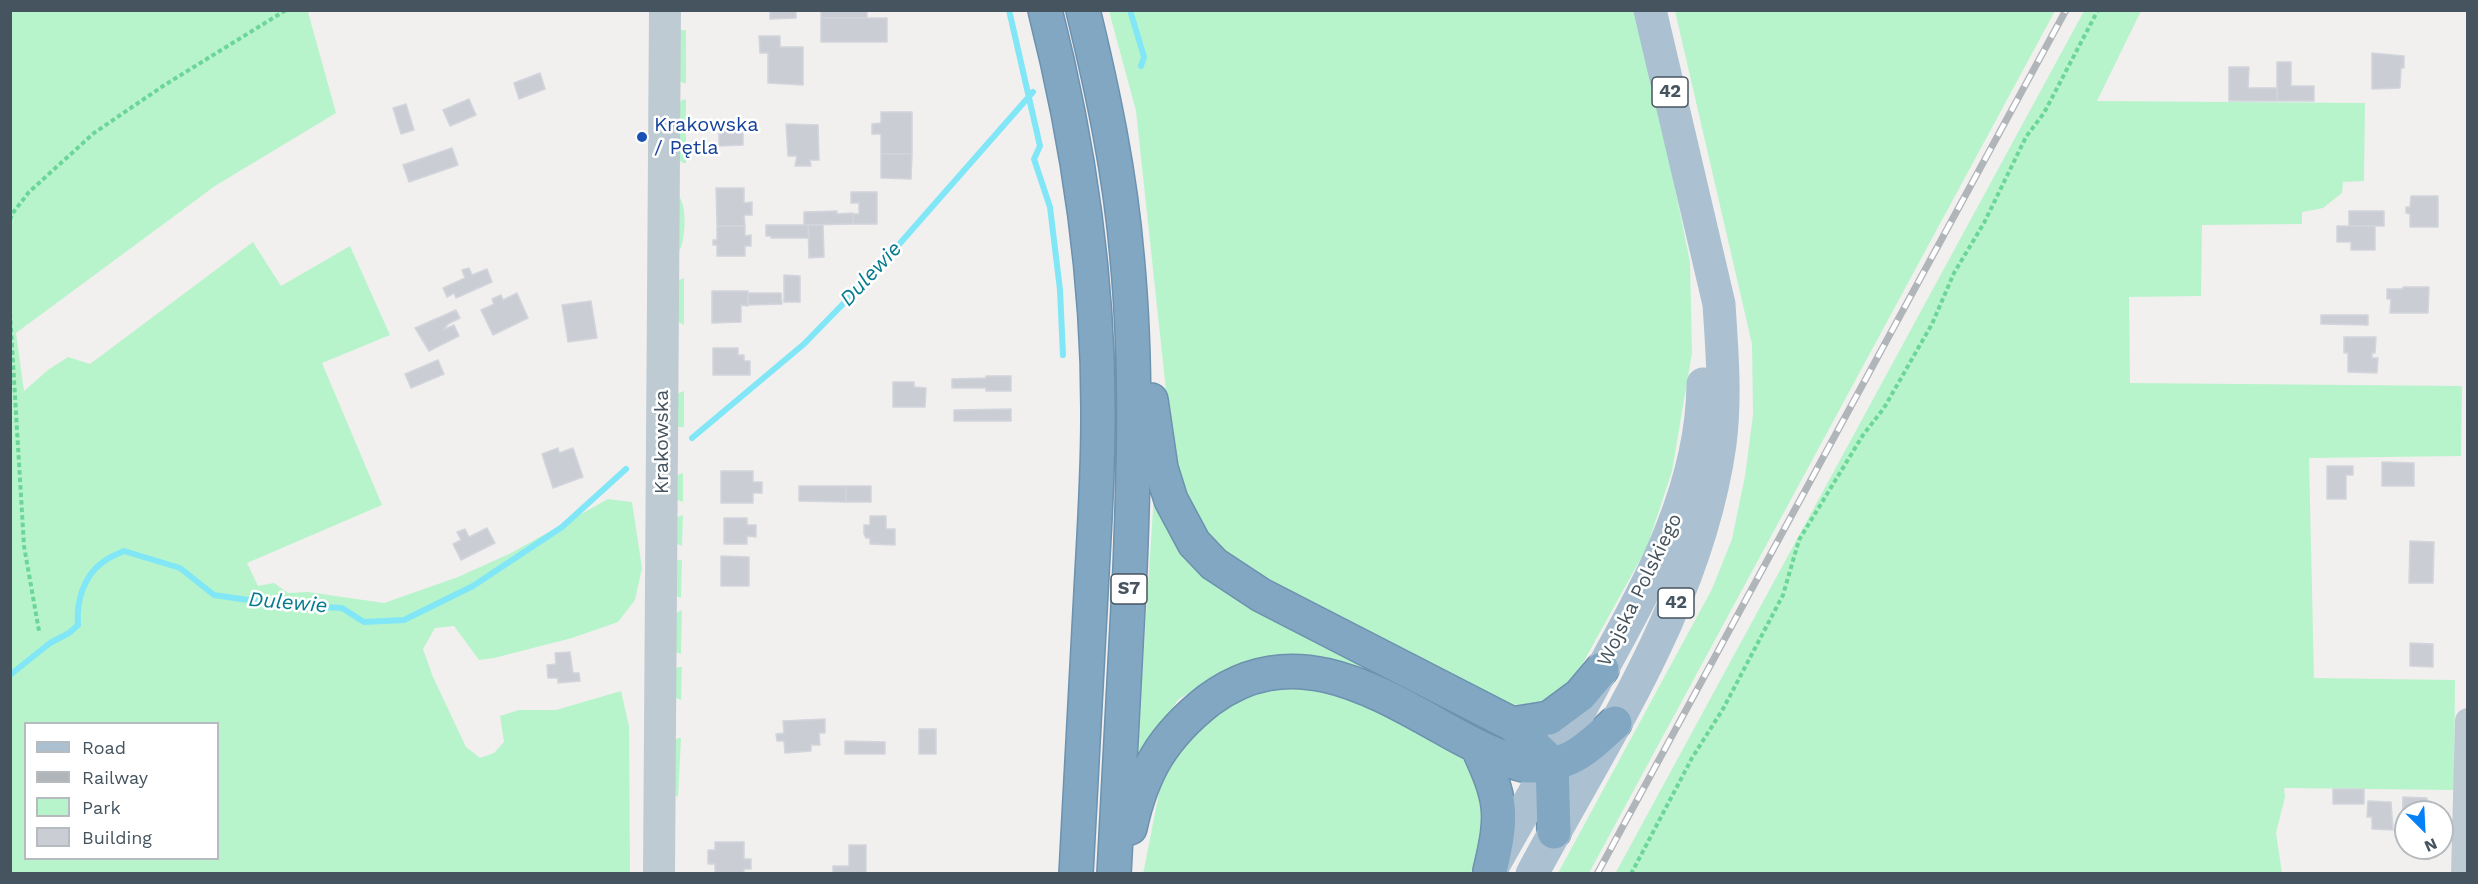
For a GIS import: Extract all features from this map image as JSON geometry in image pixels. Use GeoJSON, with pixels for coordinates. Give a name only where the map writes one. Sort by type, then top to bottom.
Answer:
{"type":"FeatureCollection","features":[{"type":"Feature","properties":{"kind":"highway","name":"S7"},"geometry":{"type":"LineString","coordinates":[[1045,10],[1064,86],[1082,190],[1094,303],[1098,389],[1096,485],[1077,873]]}},
{"type":"Feature","properties":{"kind":"highway","name":"S7"},"geometry":{"type":"LineString","coordinates":[[1083,10],[1100,79],[1113,149],[1131,304],[1135,452],[1114,873]]}},
{"type":"Feature","properties":{"kind":"highway"},"geometry":{"type":"LineString","coordinates":[[1131,304],[1143,351],[1166,486],[1180,521],[1204,554],[1229,576],[1261,595],[1512,724],[1552,763],[1554,832]]}},
{"type":"Feature","properties":{"kind":"highway"},"geometry":{"type":"LineString","coordinates":[[1512,724],[1549,718],[1580,695],[1602,669]]}},
{"type":"Feature","properties":{"kind":"highway"},"geometry":{"type":"LineString","coordinates":[[1119,873],[1137,797],[1155,756],[1194,712],[1212,698],[1264,675],[1315,672],[1348,680],[1477,746],[1527,766],[1563,762],[1582,753],[1615,723]]}},
{"type":"Feature","properties":{"kind":"highway"},"geometry":{"type":"LineString","coordinates":[[1477,746],[1494,785],[1500,808],[1500,828],[1490,872]]}},
{"type":"Feature","properties":{"kind":"highway"},"geometry":{"type":"LineString","coordinates":[[1065,873],[1078,840]]}},
{"type":"Feature","properties":{"kind":"main road","name":"Wojska Polskiego"},"geometry":{"type":"LineString","coordinates":[[1532,873],[1615,723],[1670,617],[1693,561],[1711,494],[1720,441],[1724,350],[1719,304],[1650,10]]}},
{"type":"Feature","properties":{"kind":"main road","name":"Wojska Polskiego"},"geometry":{"type":"LineString","coordinates":[[1490,872],[1552,763],[1667,544],[1690,473],[1703,401],[1703,310],[1689,173]]}},
{"type":"Feature","properties":{"kind":"street","name":"Krakowska"},"geometry":{"type":"LineString","coordinates":[[659,873],[665,10]]}},
{"type":"Feature","properties":{"kind":"street"},"geometry":{"type":"LineString","coordinates":[[2464,873],[2468,722]]}},
{"type":"Feature","properties":{"kind":"path"},"geometry":{"type":"LineString","coordinates":[[10,220],[29,192],[94,133],[163,86],[285,10]]}},
{"type":"Feature","properties":{"kind":"path"},"geometry":{"type":"LineString","coordinates":[[1631,873],[1692,758],[1723,709],[1783,595],[1799,540],[1863,435],[1884,408],[1932,324],[1954,273],[1984,223],[2026,137],[2049,104],[2098,10]]}},
{"type":"Feature","properties":{"kind":"path"},"geometry":{"type":"LineString","coordinates":[[10,313],[24,546],[39,631]]}},
{"type":"Feature","properties":{"kind":"green space"},"geometry":{"type":"Polygon","coordinates":[[[10,11],[311,11],[308,12],[336,113],[215,186],[16,333],[24,391],[48,370],[68,357],[90,364],[253,242],[281,286],[350,246],[390,335],[322,363],[382,505],[247,563],[258,586],[274,583],[288,593],[308,592],[384,603],[458,577],[509,554],[608,499],[632,502],[642,568],[635,600],[618,622],[572,638],[479,660],[454,626],[435,628],[423,649],[433,677],[466,747],[480,758],[494,753],[504,742],[500,716],[519,710],[556,710],[621,691],[629,726],[630,873],[11,873],[10,11]]]}},
{"type":"Feature","properties":{"kind":"green space"},"geometry":{"type":"Polygon","coordinates":[[[1109,11],[1639,11],[1690,262],[1692,353],[1672,471],[1647,547],[1568,690],[1524,713],[1274,590],[1208,540],[1183,493],[1171,437],[1136,111],[1109,11]]]}},
{"type":"Feature","properties":{"kind":"green space"},"geometry":{"type":"Polygon","coordinates":[[[1675,11],[2055,11],[1589,873],[1558,873],[1712,589],[1732,539],[1745,476],[1753,415],[1752,344],[1675,11]]]}},
{"type":"Feature","properties":{"kind":"green space"},"geometry":{"type":"Polygon","coordinates":[[[2084,11],[2141,11],[2097,101],[2365,103],[2364,181],[2343,182],[2342,193],[2323,208],[2302,212],[2302,224],[2202,225],[2201,296],[2129,297],[2130,383],[2462,386],[2461,456],[2309,458],[2314,678],[2455,680],[2454,790],[2284,788],[2285,797],[2276,833],[2282,873],[1615,874],[2084,11]]]}},
{"type":"Feature","properties":{"kind":"green space"},"geometry":{"type":"Polygon","coordinates":[[[679,30],[686,30],[686,84],[679,81],[679,30]]]}},
{"type":"Feature","properties":{"kind":"green space"},"geometry":{"type":"Polygon","coordinates":[[[686,100],[686,163],[678,160],[678,103],[686,100]]]}},
{"type":"Feature","properties":{"kind":"green space"},"geometry":{"type":"Polygon","coordinates":[[[677,194],[683,206],[685,223],[683,241],[678,253],[677,194]]]}},
{"type":"Feature","properties":{"kind":"green space"},"geometry":{"type":"Polygon","coordinates":[[[684,278],[684,325],[676,321],[677,281],[684,278]]]}},
{"type":"Feature","properties":{"kind":"green space"},"geometry":{"type":"Polygon","coordinates":[[[684,391],[684,427],[675,427],[676,394],[684,391]]]}},
{"type":"Feature","properties":{"kind":"green space"},"geometry":{"type":"Polygon","coordinates":[[[683,473],[683,502],[675,499],[675,476],[683,473]]]}},
{"type":"Feature","properties":{"kind":"green space"},"geometry":{"type":"Polygon","coordinates":[[[1154,495],[1164,522],[1516,744],[1527,754],[1386,684],[1320,657],[1257,659],[1216,677],[1179,699],[1137,754],[1154,495]]]}},
{"type":"Feature","properties":{"kind":"green space"},"geometry":{"type":"Polygon","coordinates":[[[683,515],[682,546],[675,543],[675,518],[683,515]]]}},
{"type":"Feature","properties":{"kind":"green space"},"geometry":{"type":"Polygon","coordinates":[[[682,560],[681,598],[674,595],[674,562],[682,560]]]}},
{"type":"Feature","properties":{"kind":"green space"},"geometry":{"type":"Polygon","coordinates":[[[682,610],[681,654],[673,651],[674,614],[682,610]]]}},
{"type":"Feature","properties":{"kind":"green space"},"geometry":{"type":"Polygon","coordinates":[[[682,667],[681,700],[674,697],[673,669],[682,667]]]}},
{"type":"Feature","properties":{"kind":"green space"},"geometry":{"type":"Polygon","coordinates":[[[1277,683],[1350,698],[1449,749],[1469,764],[1485,813],[1483,838],[1471,873],[1143,874],[1161,783],[1187,742],[1226,705],[1277,683]]]}},
{"type":"Feature","properties":{"kind":"green space"},"geometry":{"type":"Polygon","coordinates":[[[681,738],[678,797],[672,793],[673,742],[681,738]]]}},
{"type":"Feature","properties":{"kind":"building"},"geometry":{"type":"Polygon","coordinates":[[[770,10],[796,10],[796,18],[770,19],[770,10]]]}},
{"type":"Feature","properties":{"kind":"building"},"geometry":{"type":"Polygon","coordinates":[[[821,10],[867,10],[867,18],[821,18],[821,10]]]}},
{"type":"Feature","properties":{"kind":"building"},"geometry":{"type":"Polygon","coordinates":[[[821,18],[887,18],[887,42],[821,42],[821,18]]]}},
{"type":"Feature","properties":{"kind":"building"},"geometry":{"type":"Polygon","coordinates":[[[759,36],[780,36],[780,47],[803,47],[803,85],[768,83],[768,53],[760,53],[759,36]]]}},
{"type":"Feature","properties":{"kind":"building"},"geometry":{"type":"Polygon","coordinates":[[[2372,53],[2404,56],[2400,88],[2372,89],[2372,53]]]}},
{"type":"Feature","properties":{"kind":"building"},"geometry":{"type":"Polygon","coordinates":[[[2277,62],[2291,62],[2291,86],[2314,86],[2314,101],[2277,101],[2277,62]]]}},
{"type":"Feature","properties":{"kind":"building"},"geometry":{"type":"Polygon","coordinates":[[[2229,67],[2249,67],[2248,88],[2277,88],[2277,101],[2229,101],[2229,67]]]}},
{"type":"Feature","properties":{"kind":"building"},"geometry":{"type":"Polygon","coordinates":[[[540,73],[545,89],[519,99],[514,83],[540,73]]]}},
{"type":"Feature","properties":{"kind":"building"},"geometry":{"type":"Polygon","coordinates":[[[469,99],[476,115],[450,126],[443,110],[469,99]]]}},
{"type":"Feature","properties":{"kind":"building"},"geometry":{"type":"Polygon","coordinates":[[[406,104],[414,130],[401,134],[393,108],[406,104]]]}},
{"type":"Feature","properties":{"kind":"building"},"geometry":{"type":"Polygon","coordinates":[[[881,112],[912,112],[912,154],[881,154],[881,134],[872,134],[872,124],[881,123],[881,112]]]}},
{"type":"Feature","properties":{"kind":"building"},"geometry":{"type":"Polygon","coordinates":[[[786,124],[818,125],[819,160],[810,160],[811,166],[795,166],[797,156],[788,156],[786,124]]]}},
{"type":"Feature","properties":{"kind":"building"},"geometry":{"type":"Polygon","coordinates":[[[719,128],[743,128],[743,145],[719,146],[719,128]]]}},
{"type":"Feature","properties":{"kind":"building"},"geometry":{"type":"Polygon","coordinates":[[[452,148],[458,165],[409,182],[403,165],[452,148]]]}},
{"type":"Feature","properties":{"kind":"building"},"geometry":{"type":"Polygon","coordinates":[[[881,154],[912,154],[911,179],[881,178],[881,154]]]}},
{"type":"Feature","properties":{"kind":"building"},"geometry":{"type":"Polygon","coordinates":[[[716,188],[744,188],[744,203],[752,202],[752,215],[744,215],[745,226],[717,226],[716,188]]]}},
{"type":"Feature","properties":{"kind":"building"},"geometry":{"type":"Polygon","coordinates":[[[851,192],[877,192],[877,224],[853,224],[853,214],[859,214],[859,203],[851,203],[851,192]]]}},
{"type":"Feature","properties":{"kind":"building"},"geometry":{"type":"Polygon","coordinates":[[[2411,196],[2438,196],[2438,227],[2410,227],[2410,214],[2406,213],[2406,207],[2410,207],[2411,196]]]}},
{"type":"Feature","properties":{"kind":"building"},"geometry":{"type":"Polygon","coordinates":[[[837,211],[837,214],[853,213],[853,224],[804,225],[804,212],[837,211]]]}},
{"type":"Feature","properties":{"kind":"building"},"geometry":{"type":"Polygon","coordinates":[[[2349,211],[2384,211],[2384,226],[2349,226],[2349,211]]]}},
{"type":"Feature","properties":{"kind":"building"},"geometry":{"type":"Polygon","coordinates":[[[766,225],[808,225],[809,238],[771,238],[771,236],[766,236],[766,225]]]}},
{"type":"Feature","properties":{"kind":"building"},"geometry":{"type":"Polygon","coordinates":[[[808,225],[823,225],[824,257],[809,258],[808,225]]]}},
{"type":"Feature","properties":{"kind":"building"},"geometry":{"type":"Polygon","coordinates":[[[717,226],[745,226],[745,236],[751,235],[751,246],[745,246],[745,256],[717,256],[717,245],[713,245],[713,240],[717,240],[717,226]]]}},
{"type":"Feature","properties":{"kind":"building"},"geometry":{"type":"Polygon","coordinates":[[[2337,226],[2375,226],[2375,250],[2351,250],[2351,242],[2337,242],[2337,226]]]}},
{"type":"Feature","properties":{"kind":"building"},"geometry":{"type":"Polygon","coordinates":[[[469,268],[472,275],[487,269],[492,282],[456,298],[454,293],[447,297],[443,288],[465,278],[462,270],[469,268]]]}},
{"type":"Feature","properties":{"kind":"building"},"geometry":{"type":"Polygon","coordinates":[[[784,275],[800,276],[800,302],[784,302],[784,275]]]}},
{"type":"Feature","properties":{"kind":"building"},"geometry":{"type":"Polygon","coordinates":[[[2403,287],[2429,287],[2428,313],[2390,313],[2391,299],[2387,299],[2387,289],[2403,289],[2403,287]]]}},
{"type":"Feature","properties":{"kind":"building"},"geometry":{"type":"Polygon","coordinates":[[[712,291],[748,291],[748,306],[741,305],[741,322],[712,323],[712,291]]]}},
{"type":"Feature","properties":{"kind":"building"},"geometry":{"type":"Polygon","coordinates":[[[517,293],[528,318],[493,335],[481,310],[494,304],[492,299],[501,295],[503,300],[517,293]]]}},
{"type":"Feature","properties":{"kind":"building"},"geometry":{"type":"Polygon","coordinates":[[[748,293],[781,293],[782,304],[748,305],[748,293]]]}},
{"type":"Feature","properties":{"kind":"building"},"geometry":{"type":"Polygon","coordinates":[[[591,301],[597,338],[568,342],[562,305],[591,301]]]}},
{"type":"Feature","properties":{"kind":"building"},"geometry":{"type":"Polygon","coordinates":[[[456,310],[460,318],[448,324],[443,330],[454,325],[459,336],[429,351],[415,328],[456,310]]]}},
{"type":"Feature","properties":{"kind":"building"},"geometry":{"type":"Polygon","coordinates":[[[2321,315],[2368,315],[2368,325],[2321,324],[2321,315]]]}},
{"type":"Feature","properties":{"kind":"building"},"geometry":{"type":"Polygon","coordinates":[[[2344,337],[2376,337],[2375,353],[2372,353],[2372,358],[2378,358],[2377,373],[2348,372],[2348,353],[2344,353],[2344,337]]]}},
{"type":"Feature","properties":{"kind":"building"},"geometry":{"type":"Polygon","coordinates":[[[713,348],[738,348],[738,355],[744,355],[744,361],[750,361],[750,375],[713,375],[713,348]]]}},
{"type":"Feature","properties":{"kind":"building"},"geometry":{"type":"Polygon","coordinates":[[[438,360],[444,374],[411,388],[405,374],[438,360]]]}},
{"type":"Feature","properties":{"kind":"building"},"geometry":{"type":"Polygon","coordinates":[[[986,376],[1011,376],[1011,391],[952,388],[952,379],[986,378],[986,376]]]}},
{"type":"Feature","properties":{"kind":"building"},"geometry":{"type":"Polygon","coordinates":[[[893,382],[914,382],[914,387],[926,388],[925,407],[893,407],[893,382]]]}},
{"type":"Feature","properties":{"kind":"building"},"geometry":{"type":"Polygon","coordinates":[[[1011,409],[1011,421],[954,421],[954,410],[1011,409]]]}},
{"type":"Feature","properties":{"kind":"building"},"geometry":{"type":"Polygon","coordinates":[[[558,448],[559,453],[573,448],[583,477],[553,488],[542,454],[558,448]]]}},
{"type":"Feature","properties":{"kind":"building"},"geometry":{"type":"Polygon","coordinates":[[[2382,462],[2414,463],[2414,486],[2382,486],[2382,462]]]}},
{"type":"Feature","properties":{"kind":"building"},"geometry":{"type":"Polygon","coordinates":[[[2327,466],[2353,466],[2353,475],[2346,475],[2346,499],[2327,499],[2327,466]]]}},
{"type":"Feature","properties":{"kind":"building"},"geometry":{"type":"Polygon","coordinates":[[[721,471],[753,471],[753,482],[762,482],[762,493],[753,493],[753,503],[721,503],[721,471]]]}},
{"type":"Feature","properties":{"kind":"building"},"geometry":{"type":"Polygon","coordinates":[[[799,486],[846,486],[846,502],[799,501],[799,486]]]}},
{"type":"Feature","properties":{"kind":"building"},"geometry":{"type":"Polygon","coordinates":[[[846,486],[871,486],[871,502],[846,502],[846,486]]]}},
{"type":"Feature","properties":{"kind":"building"},"geometry":{"type":"Polygon","coordinates":[[[870,516],[886,516],[886,529],[895,529],[895,545],[870,544],[870,538],[866,538],[864,534],[864,525],[870,525],[870,516]]]}},
{"type":"Feature","properties":{"kind":"building"},"geometry":{"type":"Polygon","coordinates":[[[724,518],[747,518],[747,525],[756,525],[756,537],[747,536],[747,544],[724,544],[724,518]]]}},
{"type":"Feature","properties":{"kind":"building"},"geometry":{"type":"Polygon","coordinates":[[[487,528],[495,543],[461,560],[453,544],[461,540],[457,532],[465,529],[469,537],[487,528]]]}},
{"type":"Feature","properties":{"kind":"building"},"geometry":{"type":"Polygon","coordinates":[[[2410,541],[2434,542],[2433,583],[2409,583],[2410,541]]]}},
{"type":"Feature","properties":{"kind":"building"},"geometry":{"type":"Polygon","coordinates":[[[721,556],[749,557],[749,586],[721,586],[721,556]]]}},
{"type":"Feature","properties":{"kind":"building"},"geometry":{"type":"Polygon","coordinates":[[[2410,643],[2433,644],[2433,667],[2410,666],[2410,643]]]}},
{"type":"Feature","properties":{"kind":"building"},"geometry":{"type":"Polygon","coordinates":[[[570,652],[573,673],[579,673],[580,681],[558,683],[558,678],[548,678],[547,665],[556,664],[555,653],[570,652]]]}},
{"type":"Feature","properties":{"kind":"building"},"geometry":{"type":"Polygon","coordinates":[[[825,719],[825,733],[819,733],[820,745],[811,745],[811,751],[785,753],[784,741],[777,741],[776,734],[784,733],[783,721],[825,719]]]}},
{"type":"Feature","properties":{"kind":"building"},"geometry":{"type":"Polygon","coordinates":[[[919,729],[936,729],[936,754],[919,754],[919,729]]]}},
{"type":"Feature","properties":{"kind":"building"},"geometry":{"type":"Polygon","coordinates":[[[845,741],[885,742],[885,754],[845,754],[845,741]]]}},
{"type":"Feature","properties":{"kind":"building"},"geometry":{"type":"Polygon","coordinates":[[[2333,789],[2364,789],[2364,804],[2333,804],[2333,789]]]}},
{"type":"Feature","properties":{"kind":"building"},"geometry":{"type":"Polygon","coordinates":[[[2403,797],[2427,798],[2427,800],[2403,800],[2403,797]]]}},
{"type":"Feature","properties":{"kind":"building"},"geometry":{"type":"Polygon","coordinates":[[[2368,801],[2391,802],[2393,830],[2372,829],[2372,817],[2367,817],[2368,801]]]}},
{"type":"Feature","properties":{"kind":"building"},"geometry":{"type":"Polygon","coordinates":[[[715,842],[744,842],[744,859],[751,859],[751,869],[744,869],[744,874],[715,874],[715,864],[708,864],[708,850],[715,850],[715,842]]]}},
{"type":"Feature","properties":{"kind":"building"},"geometry":{"type":"Polygon","coordinates":[[[849,845],[866,845],[866,874],[833,874],[833,866],[849,866],[849,845]]]}},
{"type":"Feature","properties":{"kind":"waterway"},"geometry":{"type":"LineString","coordinates":[[1009,10],[1040,146],[1034,159],[1050,207],[1060,290],[1063,355]]}},
{"type":"Feature","properties":{"kind":"waterway","name":"Dulewie"},"geometry":{"type":"LineString","coordinates":[[1130,10],[1144,57],[1141,66]]}},
{"type":"Feature","properties":{"kind":"waterway","name":"Dulewie"},"geometry":{"type":"LineString","coordinates":[[692,438],[804,344],[880,266],[1033,92]]}},
{"type":"Feature","properties":{"kind":"waterway","name":"Dulewie"},"geometry":{"type":"LineString","coordinates":[[10,675],[50,643],[69,633],[78,625],[78,608],[82,590],[90,575],[105,560],[124,551],[180,568],[214,595],[282,605],[342,608],[364,622],[404,620],[473,586],[562,527],[626,469]]}},
{"type":"Feature","properties":{"kind":"railway"},"geometry":{"type":"LineString","coordinates":[[1597,874],[2066,10]]}},
{"type":"Feature","properties":{"kind":"place","name":"Krakowska / Pętla"},"geometry":{"type":"Point","coordinates":[642,137]}}]}
